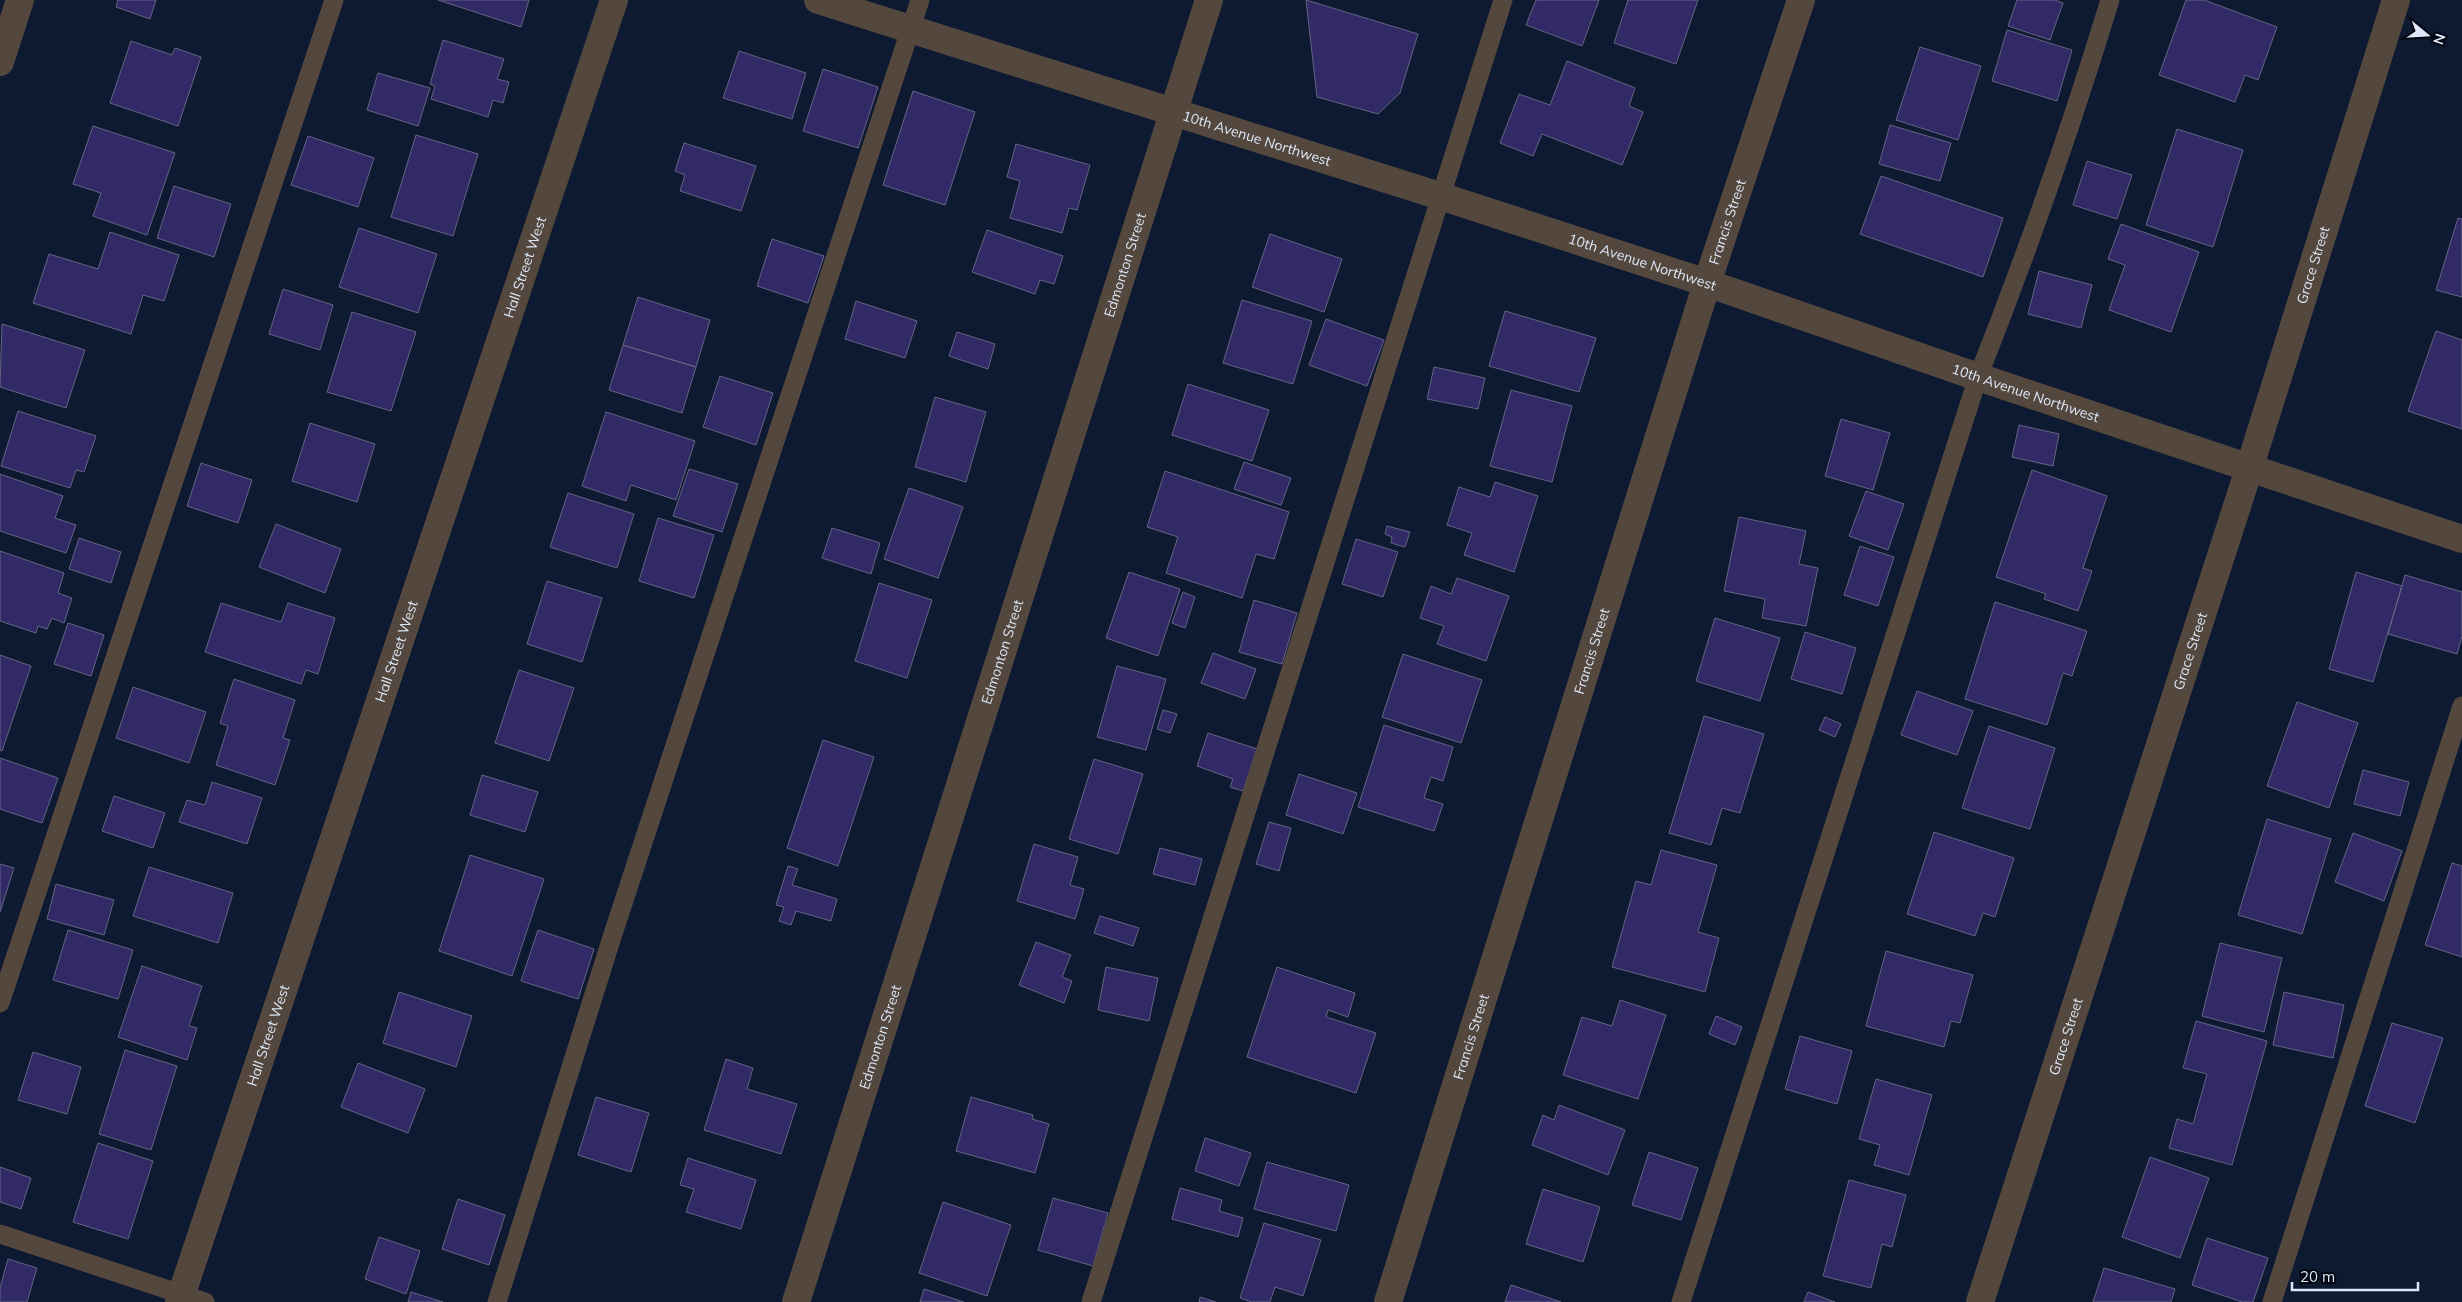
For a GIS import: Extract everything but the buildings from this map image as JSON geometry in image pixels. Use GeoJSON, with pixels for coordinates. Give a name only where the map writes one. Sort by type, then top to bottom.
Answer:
{"type":"FeatureCollection","features":[{"type":"Feature","properties":{"kind":"street"},"geometry":{"type":"LineString","coordinates":[[0,62],[20,0]]}},
{"type":"Feature","properties":{"kind":"street","name":"Hall Street West"},"geometry":{"type":"LineString","coordinates":[[188,1299],[614,0]]}},
{"type":"Feature","properties":{"kind":"street","name":"10th Avenue Northwest"},"geometry":{"type":"LineString","coordinates":[[818,0],[910,30],[1174,110],[1707,283],[1978,377],[2250,466],[2462,539]]}},
{"type":"Feature","properties":{"kind":"street","name":"Edmonton Street"},"geometry":{"type":"LineString","coordinates":[[796,1302],[1209,0]]}},
{"type":"Feature","properties":{"kind":"street","name":"Francis Street"},"geometry":{"type":"LineString","coordinates":[[1388,1302],[1707,283],[1801,0]]}},
{"type":"Feature","properties":{"kind":"street","name":"Grace Street"},"geometry":{"type":"LineString","coordinates":[[1980,1302],[2250,466],[2396,0]]}},
{"type":"Feature","properties":{"kind":"lane"},"geometry":{"type":"LineString","coordinates":[[0,1003],[334,0]]}},
{"type":"Feature","properties":{"kind":"lane"},"geometry":{"type":"LineString","coordinates":[[497,1302],[593,996],[920,0]]}},
{"type":"Feature","properties":{"kind":"lane"},"geometry":{"type":"LineString","coordinates":[[1091,1302],[1503,0]]}},
{"type":"Feature","properties":{"kind":"lane"},"geometry":{"type":"LineString","coordinates":[[1681,1302],[1978,377],[2032,239],[2078,105],[2110,0]]}},
{"type":"Feature","properties":{"kind":"lane"},"geometry":{"type":"LineString","coordinates":[[2272,1302],[2462,706]]}},
{"type":"Feature","properties":{"kind":"lane"},"geometry":{"type":"LineString","coordinates":[[0,1234],[188,1299]]}}]}
